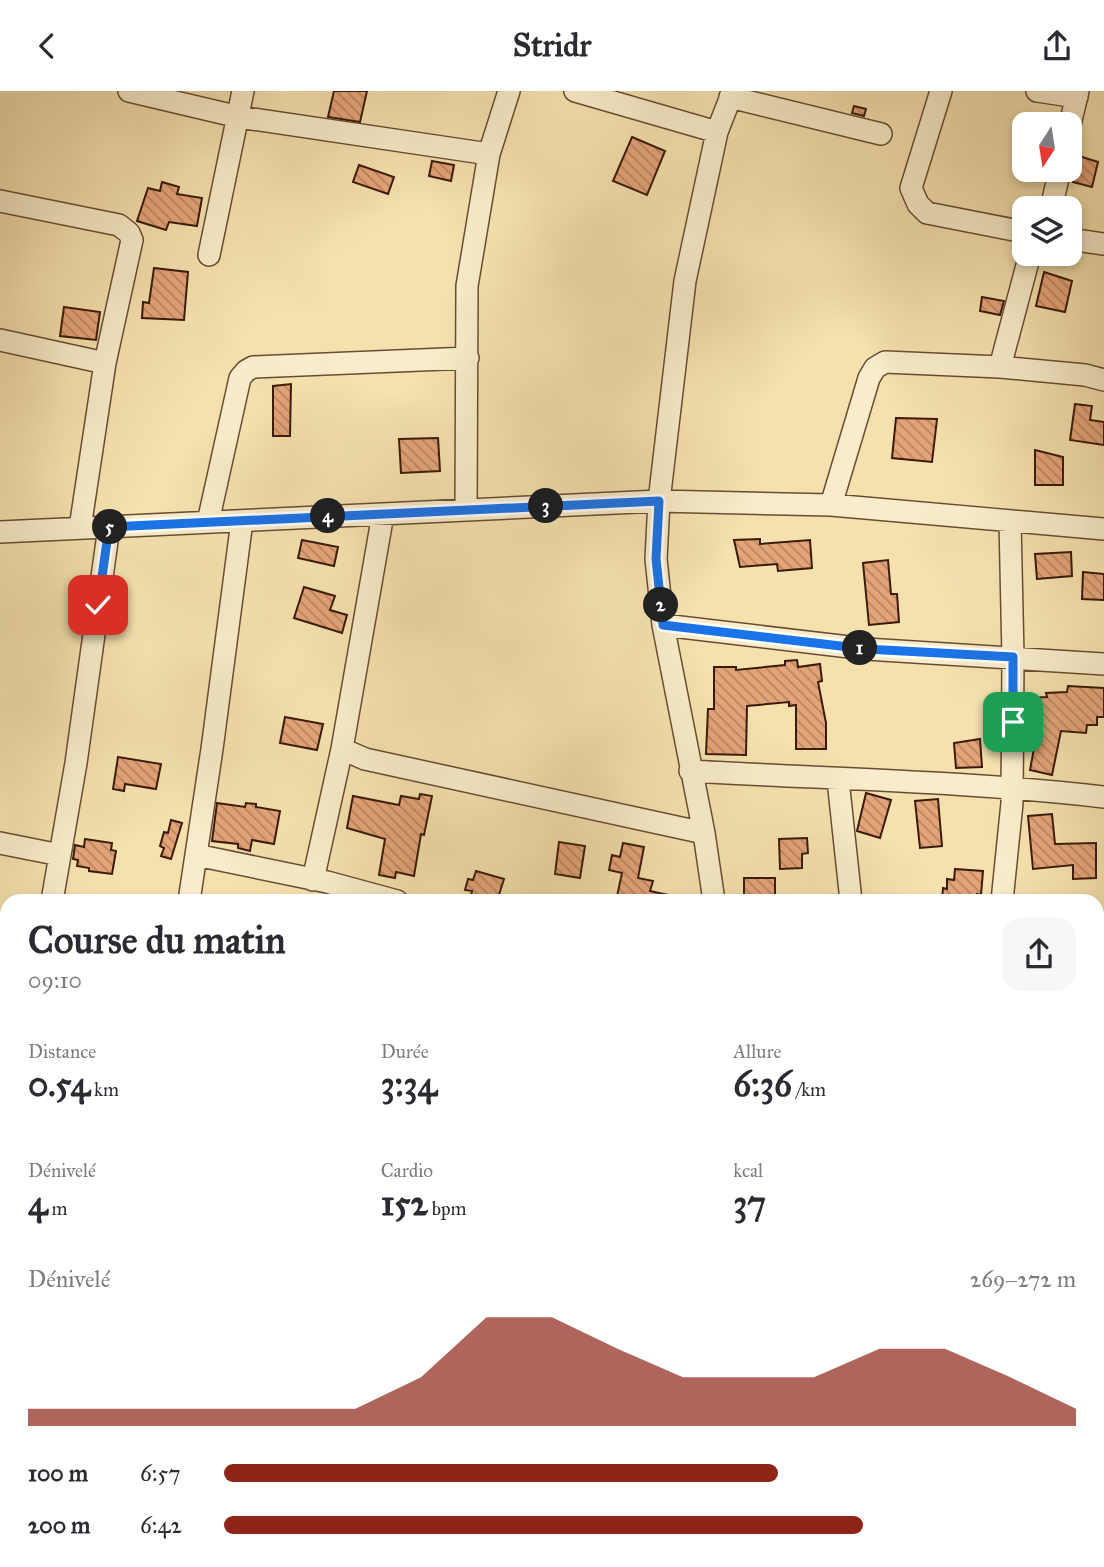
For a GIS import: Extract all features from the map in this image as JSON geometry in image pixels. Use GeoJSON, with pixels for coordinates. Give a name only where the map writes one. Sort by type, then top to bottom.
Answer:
{"type":"FeatureCollection","features":[{"type":"Feature","properties":{"kind":"street"},"geometry":{"type":"LineString","coordinates":[[129,91],[239,117],[489,154]]}},
{"type":"Feature","properties":{"kind":"street"},"geometry":{"type":"LineString","coordinates":[[209,255],[243,91]]}},
{"type":"Feature","properties":{"kind":"street"},"geometry":{"type":"LineString","coordinates":[[466,510],[467,286],[489,154],[509,91]]}},
{"type":"Feature","properties":{"kind":"street"},"geometry":{"type":"LineString","coordinates":[[575,91],[717,132]]}},
{"type":"Feature","properties":{"kind":"street"},"geometry":{"type":"LineString","coordinates":[[941,91],[911,188],[918,204],[927,213],[1012,230]]}},
{"type":"Feature","properties":{"kind":"street"},"geometry":{"type":"LineString","coordinates":[[1037,91],[1077,94],[1073,112]]}},
{"type":"Feature","properties":{"kind":"street"},"geometry":{"type":"LineString","coordinates":[[713,894],[704,833],[663,625],[656,559],[659,501],[685,281],[717,132],[731,94],[881,134]]}},
{"type":"Feature","properties":{"kind":"street"},"geometry":{"type":"LineString","coordinates":[[0,201],[119,225],[129,233],[132,240],[105,363],[80,528]]}},
{"type":"Feature","properties":{"kind":"street"},"geometry":{"type":"LineString","coordinates":[[1082,241],[1104,244]]}},
{"type":"Feature","properties":{"kind":"street"},"geometry":{"type":"LineString","coordinates":[[1000,367],[1027,266]]}},
{"type":"Feature","properties":{"kind":"street"},"geometry":{"type":"LineString","coordinates":[[0,340],[105,363]]}},
{"type":"Feature","properties":{"kind":"street"},"geometry":{"type":"LineString","coordinates":[[208,522],[240,378],[246,371],[253,367],[468,358]]}},
{"type":"Feature","properties":{"kind":"street"},"geometry":{"type":"LineString","coordinates":[[831,505],[869,377],[874,368],[885,362],[1000,367],[1084,375],[1104,380]]}},
{"type":"Feature","properties":{"kind":"street"},"geometry":{"type":"LineString","coordinates":[[0,532],[659,501],[831,505],[1104,529]]}},
{"type":"Feature","properties":{"kind":"street"},"geometry":{"type":"LineString","coordinates":[[313,880],[342,749],[383,514]]}},
{"type":"Feature","properties":{"kind":"street"},"geometry":{"type":"LineString","coordinates":[[190,894],[242,521]]}},
{"type":"Feature","properties":{"kind":"street"},"geometry":{"type":"LineString","coordinates":[[1003,894],[1012,786],[1010,521]]}},
{"type":"Feature","properties":{"kind":"street"},"geometry":{"type":"LineString","coordinates":[[53,894],[76,763],[109,527]]}},
{"type":"Feature","properties":{"kind":"street"},"geometry":{"type":"LineString","coordinates":[[663,625],[866,649],[1104,664]]}},
{"type":"Feature","properties":{"kind":"street"},"geometry":{"type":"LineString","coordinates":[[342,749],[365,759],[704,833]]}},
{"type":"Feature","properties":{"kind":"street"},"geometry":{"type":"LineString","coordinates":[[690,771],[838,780],[1012,786],[1104,797]]}},
{"type":"Feature","properties":{"kind":"street"},"geometry":{"type":"LineString","coordinates":[[838,780],[850,894]]}},
{"type":"Feature","properties":{"kind":"street"},"geometry":{"type":"LineString","coordinates":[[0,843],[60,855]]}},
{"type":"Feature","properties":{"kind":"street"},"geometry":{"type":"LineString","coordinates":[[196,855],[369,894]]}},
{"type":"Feature","properties":{"kind":"building"},"geometry":{"type":"Polygon","coordinates":[[[334,91],[367,91],[360,122],[328,117],[334,91]]]}},
{"type":"Feature","properties":{"kind":"building"},"geometry":{"type":"Polygon","coordinates":[[[854,106],[866,109],[864,116],[852,113],[854,106]]]}},
{"type":"Feature","properties":{"kind":"building"},"geometry":{"type":"Polygon","coordinates":[[[632,137],[665,151],[647,195],[613,181],[632,137]]]}},
{"type":"Feature","properties":{"kind":"building"},"geometry":{"type":"Polygon","coordinates":[[[1082,157],[1098,162],[1092,187],[1073,182],[1082,182],[1082,157]]]}},
{"type":"Feature","properties":{"kind":"building"},"geometry":{"type":"Polygon","coordinates":[[[432,161],[454,165],[451,181],[429,176],[432,161]]]}},
{"type":"Feature","properties":{"kind":"building"},"geometry":{"type":"Polygon","coordinates":[[[359,165],[394,177],[388,194],[353,182],[359,165]]]}},
{"type":"Feature","properties":{"kind":"building"},"geometry":{"type":"Polygon","coordinates":[[[162,182],[179,187],[177,194],[202,198],[197,226],[169,222],[166,230],[137,221],[148,188],[160,191],[162,182]]]}},
{"type":"Feature","properties":{"kind":"building"},"geometry":{"type":"Polygon","coordinates":[[[154,268],[188,272],[184,320],[142,318],[143,302],[149,303],[154,268]]]}},
{"type":"Feature","properties":{"kind":"building"},"geometry":{"type":"Polygon","coordinates":[[[1044,272],[1072,281],[1065,312],[1036,306],[1044,272]]]}},
{"type":"Feature","properties":{"kind":"building"},"geometry":{"type":"Polygon","coordinates":[[[982,297],[1004,301],[1000,315],[980,311],[982,297]]]}},
{"type":"Feature","properties":{"kind":"building"},"geometry":{"type":"Polygon","coordinates":[[[64,307],[100,312],[96,340],[60,336],[64,307]]]}},
{"type":"Feature","properties":{"kind":"building"},"geometry":{"type":"Polygon","coordinates":[[[291,384],[290,436],[273,436],[273,386],[291,384]]]}},
{"type":"Feature","properties":{"kind":"building"},"geometry":{"type":"Polygon","coordinates":[[[1075,404],[1092,406],[1090,420],[1104,422],[1104,445],[1070,440],[1075,404]]]}},
{"type":"Feature","properties":{"kind":"building"},"geometry":{"type":"Polygon","coordinates":[[[896,418],[937,419],[932,462],[892,458],[896,418]]]}},
{"type":"Feature","properties":{"kind":"building"},"geometry":{"type":"Polygon","coordinates":[[[438,438],[440,471],[401,473],[399,439],[438,438]]]}},
{"type":"Feature","properties":{"kind":"building"},"geometry":{"type":"Polygon","coordinates":[[[1035,450],[1063,457],[1063,485],[1035,485],[1035,450]]]}},
{"type":"Feature","properties":{"kind":"building"},"geometry":{"type":"Polygon","coordinates":[[[760,539],[760,544],[810,540],[812,568],[778,571],[777,564],[740,567],[734,540],[760,539]]]}},
{"type":"Feature","properties":{"kind":"building"},"geometry":{"type":"Polygon","coordinates":[[[302,540],[338,547],[334,566],[298,558],[302,540]]]}},
{"type":"Feature","properties":{"kind":"building"},"geometry":{"type":"Polygon","coordinates":[[[1071,552],[1072,576],[1037,579],[1035,554],[1071,552]]]}},
{"type":"Feature","properties":{"kind":"building"},"geometry":{"type":"Polygon","coordinates":[[[888,560],[891,594],[897,594],[899,622],[869,625],[863,563],[888,560]]]}},
{"type":"Feature","properties":{"kind":"building"},"geometry":{"type":"Polygon","coordinates":[[[1083,572],[1104,574],[1104,600],[1082,599],[1083,572]]]}},
{"type":"Feature","properties":{"kind":"building"},"geometry":{"type":"Polygon","coordinates":[[[304,587],[335,596],[330,610],[347,615],[342,633],[294,618],[304,587]]]}},
{"type":"Feature","properties":{"kind":"building"},"geometry":{"type":"Polygon","coordinates":[[[797,660],[798,667],[820,664],[822,681],[818,682],[826,723],[826,749],[796,749],[796,705],[789,706],[789,702],[747,706],[746,755],[706,754],[708,709],[714,709],[714,667],[736,667],[736,670],[785,665],[785,661],[797,660]]]}},
{"type":"Feature","properties":{"kind":"building"},"geometry":{"type":"Polygon","coordinates":[[[1068,686],[1104,688],[1104,717],[1097,717],[1097,725],[1087,725],[1086,733],[1061,731],[1052,775],[1030,770],[1038,727],[1026,728],[1026,698],[1067,692],[1068,686]]]}},
{"type":"Feature","properties":{"kind":"building"},"geometry":{"type":"Polygon","coordinates":[[[285,717],[323,724],[317,750],[280,743],[285,717]]]}},
{"type":"Feature","properties":{"kind":"building"},"geometry":{"type":"Polygon","coordinates":[[[980,739],[982,767],[956,768],[954,743],[980,739]]]}},
{"type":"Feature","properties":{"kind":"building"},"geometry":{"type":"Polygon","coordinates":[[[118,757],[161,764],[156,789],[125,784],[124,791],[113,789],[118,757]]]}},
{"type":"Feature","properties":{"kind":"building"},"geometry":{"type":"Polygon","coordinates":[[[866,793],[891,800],[880,838],[857,831],[866,793]]]}},
{"type":"Feature","properties":{"kind":"building"},"geometry":{"type":"Polygon","coordinates":[[[420,794],[432,796],[424,835],[421,834],[414,876],[396,872],[395,878],[379,875],[385,839],[347,828],[353,796],[399,805],[401,796],[419,799],[420,794]]]}},
{"type":"Feature","properties":{"kind":"building"},"geometry":{"type":"Polygon","coordinates":[[[938,799],[942,846],[920,848],[915,801],[938,799]]]}},
{"type":"Feature","properties":{"kind":"building"},"geometry":{"type":"Polygon","coordinates":[[[217,803],[245,807],[246,803],[256,804],[256,807],[280,811],[274,844],[252,840],[250,851],[238,848],[238,844],[212,841],[217,803]]]}},
{"type":"Feature","properties":{"kind":"building"},"geometry":{"type":"Polygon","coordinates":[[[1052,814],[1055,844],[1096,843],[1096,878],[1073,879],[1073,865],[1033,869],[1028,816],[1052,814]]]}},
{"type":"Feature","properties":{"kind":"building"},"geometry":{"type":"Polygon","coordinates":[[[171,820],[182,823],[171,859],[161,856],[164,848],[160,846],[164,832],[168,833],[171,820]]]}},
{"type":"Feature","properties":{"kind":"building"},"geometry":{"type":"Polygon","coordinates":[[[807,838],[808,853],[802,854],[802,868],[780,869],[779,839],[807,838]]]}},
{"type":"Feature","properties":{"kind":"building"},"geometry":{"type":"Polygon","coordinates":[[[85,839],[112,843],[111,850],[116,851],[112,874],[89,871],[89,868],[77,866],[78,860],[73,859],[75,845],[84,847],[85,839]]]}},
{"type":"Feature","properties":{"kind":"building"},"geometry":{"type":"Polygon","coordinates":[[[559,842],[585,846],[580,878],[555,874],[559,842]]]}},
{"type":"Feature","properties":{"kind":"building"},"geometry":{"type":"Polygon","coordinates":[[[623,843],[644,847],[638,878],[653,881],[650,891],[664,894],[618,894],[622,873],[609,870],[612,855],[620,857],[623,843]]]}},
{"type":"Feature","properties":{"kind":"building"},"geometry":{"type":"Polygon","coordinates":[[[955,869],[983,871],[981,894],[943,894],[943,888],[947,889],[947,879],[954,880],[955,869]]]}},
{"type":"Feature","properties":{"kind":"building"},"geometry":{"type":"Polygon","coordinates":[[[476,871],[504,879],[499,894],[471,894],[472,891],[465,890],[468,879],[473,880],[476,871]]]}},
{"type":"Feature","properties":{"kind":"building"},"geometry":{"type":"Polygon","coordinates":[[[744,878],[775,878],[775,894],[744,894],[744,878]]]}},
{"type":"Feature","properties":{"kind":"route"},"geometry":{"type":"LineString","coordinates":[[98,605],[109,527],[659,501],[656,559],[663,625],[866,649],[1013,657],[1013,722]]}}]}
